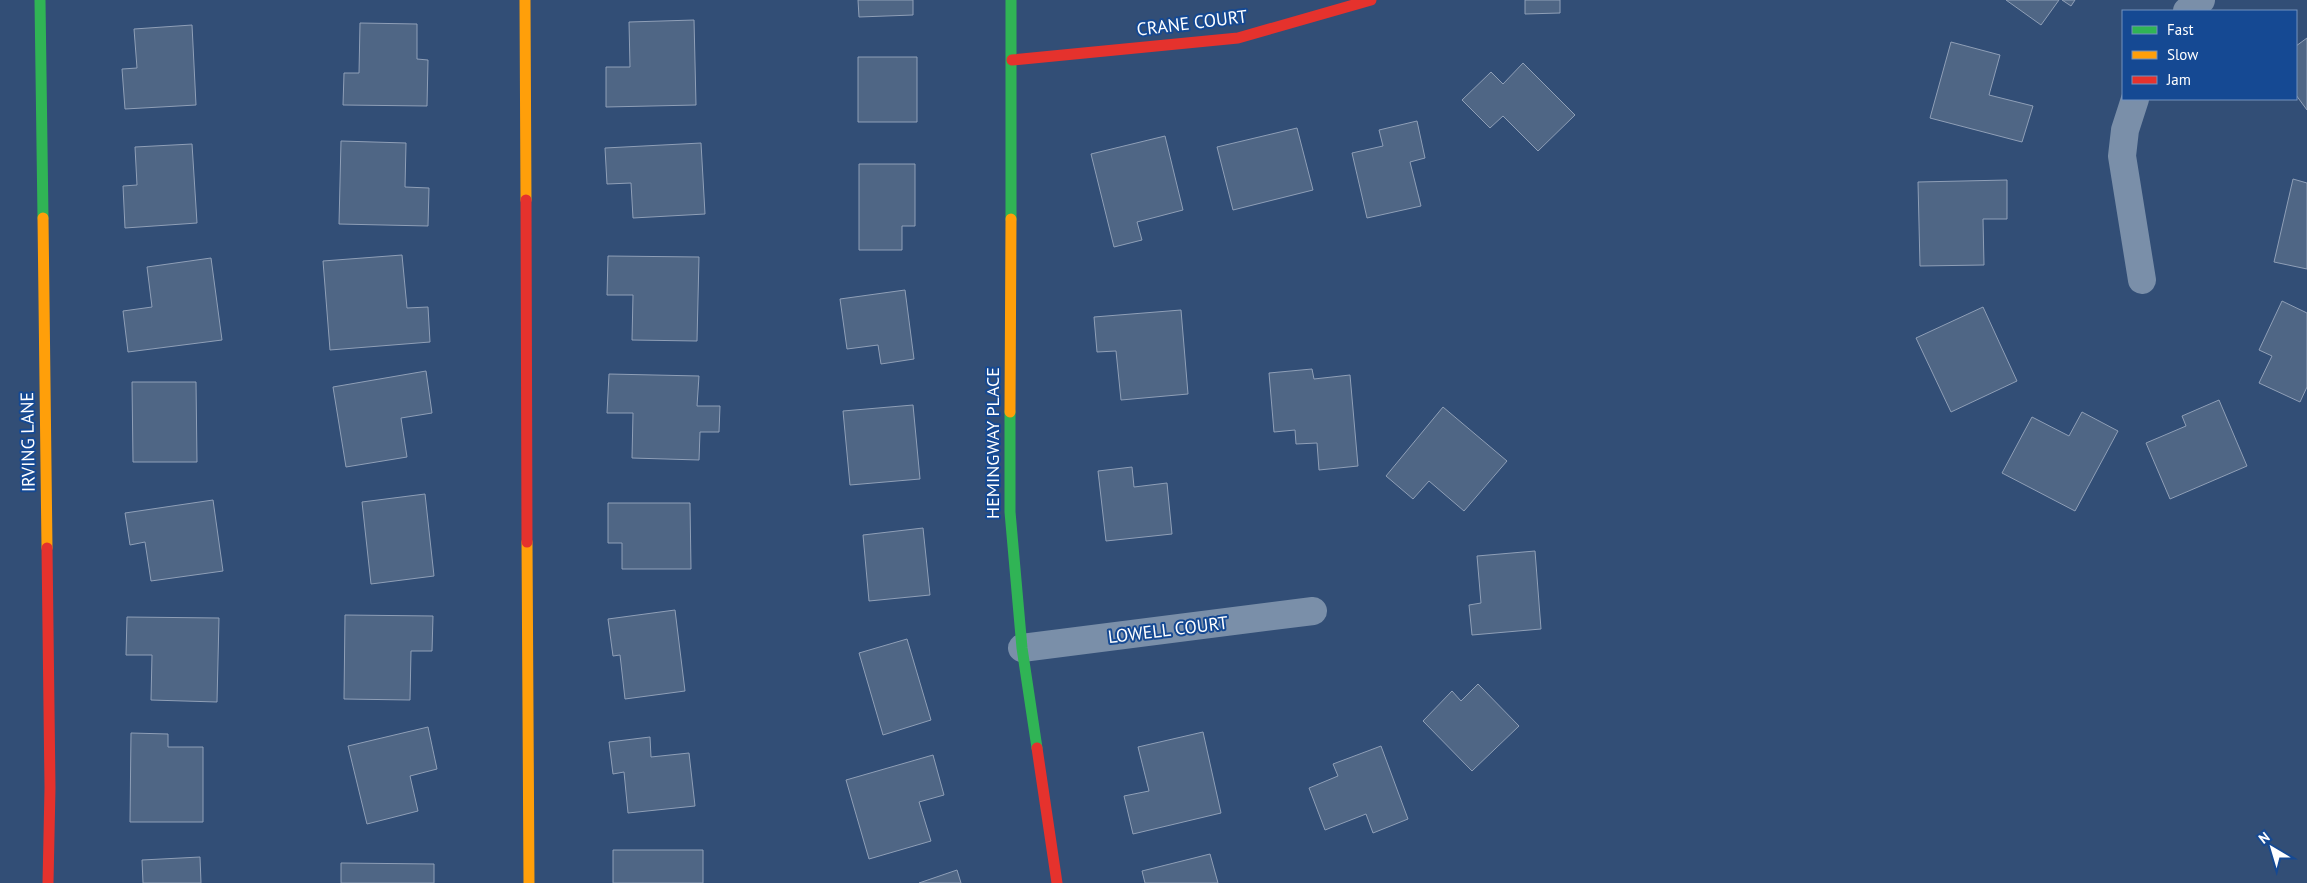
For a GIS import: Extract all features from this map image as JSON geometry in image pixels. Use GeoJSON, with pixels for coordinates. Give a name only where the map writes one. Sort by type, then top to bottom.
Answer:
{"type":"FeatureCollection","features":[{"type":"Feature","properties":{"kind":"street","name":"IRVING LANE"},"geometry":{"type":"LineString","coordinates":[[40,0],[50,788],[48,883]]}},
{"type":"Feature","properties":{"kind":"street"},"geometry":{"type":"LineString","coordinates":[[524,0],[529,883]]}},
{"type":"Feature","properties":{"kind":"street","name":"HEMINGWAY PLACE"},"geometry":{"type":"LineString","coordinates":[[1011,0],[1010,512],[1022,648],[1057,883]]}},
{"type":"Feature","properties":{"kind":"street","name":"CRANE COURT"},"geometry":{"type":"LineString","coordinates":[[1012,60],[1238,38],[1371,0]]}},
{"type":"Feature","properties":{"kind":"street"},"geometry":{"type":"LineString","coordinates":[[2189,10],[2201,0]]}},
{"type":"Feature","properties":{"kind":"street"},"geometry":{"type":"LineString","coordinates":[[2134,100],[2125,130],[2122,156],[2142,280]]}},
{"type":"Feature","properties":{"kind":"street","name":"LOWELL COURT"},"geometry":{"type":"LineString","coordinates":[[1022,648],[1313,610]]}},
{"type":"Feature","properties":{"kind":"building"},"geometry":{"type":"Polygon","coordinates":[[[858,0],[913,0],[913,15],[859,17],[858,0]]]}},
{"type":"Feature","properties":{"kind":"building"},"geometry":{"type":"Polygon","coordinates":[[[1525,0],[1560,0],[1560,13],[1525,14],[1525,0]]]}},
{"type":"Feature","properties":{"kind":"building"},"geometry":{"type":"Polygon","coordinates":[[[2006,0],[2059,0],[2041,25],[2006,0]]]}},
{"type":"Feature","properties":{"kind":"building"},"geometry":{"type":"Polygon","coordinates":[[[2062,0],[2075,0],[2071,6],[2062,0]]]}},
{"type":"Feature","properties":{"kind":"building"},"geometry":{"type":"Polygon","coordinates":[[[694,20],[696,105],[606,107],[606,67],[630,67],[629,22],[694,20]]]}},
{"type":"Feature","properties":{"kind":"building"},"geometry":{"type":"Polygon","coordinates":[[[360,23],[417,24],[417,59],[428,60],[427,106],[343,105],[344,73],[359,73],[360,23]]]}},
{"type":"Feature","properties":{"kind":"building"},"geometry":{"type":"Polygon","coordinates":[[[192,25],[196,105],[125,109],[122,69],[137,68],[134,29],[192,25]]]}},
{"type":"Feature","properties":{"kind":"building"},"geometry":{"type":"Polygon","coordinates":[[[2307,38],[2307,110],[2297,96],[2297,45],[2307,38]]]}},
{"type":"Feature","properties":{"kind":"building"},"geometry":{"type":"Polygon","coordinates":[[[1951,42],[2000,55],[1989,95],[2033,106],[2022,142],[1930,118],[1951,42]]]}},
{"type":"Feature","properties":{"kind":"building"},"geometry":{"type":"Polygon","coordinates":[[[858,57],[917,57],[917,122],[858,122],[858,57]]]}},
{"type":"Feature","properties":{"kind":"building"},"geometry":{"type":"Polygon","coordinates":[[[1523,63],[1575,115],[1538,151],[1503,116],[1490,128],[1462,100],[1491,72],[1503,84],[1523,63]]]}},
{"type":"Feature","properties":{"kind":"building"},"geometry":{"type":"Polygon","coordinates":[[[1417,121],[1425,158],[1410,162],[1421,206],[1367,218],[1352,153],[1383,146],[1379,130],[1417,121]]]}},
{"type":"Feature","properties":{"kind":"building"},"geometry":{"type":"Polygon","coordinates":[[[1297,128],[1313,190],[1233,210],[1217,147],[1297,128]]]}},
{"type":"Feature","properties":{"kind":"building"},"geometry":{"type":"Polygon","coordinates":[[[1165,136],[1183,210],[1137,222],[1142,240],[1114,247],[1091,154],[1165,136]]]}},
{"type":"Feature","properties":{"kind":"building"},"geometry":{"type":"Polygon","coordinates":[[[341,141],[406,143],[405,187],[429,188],[428,226],[339,224],[341,141]]]}},
{"type":"Feature","properties":{"kind":"building"},"geometry":{"type":"Polygon","coordinates":[[[701,143],[705,214],[633,218],[631,183],[607,184],[605,148],[701,143]]]}},
{"type":"Feature","properties":{"kind":"building"},"geometry":{"type":"Polygon","coordinates":[[[192,144],[197,223],[125,228],[123,186],[137,185],[135,147],[192,144]]]}},
{"type":"Feature","properties":{"kind":"building"},"geometry":{"type":"Polygon","coordinates":[[[859,164],[915,164],[915,226],[902,226],[902,250],[859,250],[859,164]]]}},
{"type":"Feature","properties":{"kind":"building"},"geometry":{"type":"Polygon","coordinates":[[[2293,179],[2307,183],[2307,269],[2274,262],[2293,179]]]}},
{"type":"Feature","properties":{"kind":"building"},"geometry":{"type":"Polygon","coordinates":[[[2007,180],[2007,219],[1983,219],[1984,265],[1920,266],[1918,182],[2007,180]]]}},
{"type":"Feature","properties":{"kind":"building"},"geometry":{"type":"Polygon","coordinates":[[[402,255],[407,308],[428,307],[430,342],[330,350],[323,261],[402,255]]]}},
{"type":"Feature","properties":{"kind":"building"},"geometry":{"type":"Polygon","coordinates":[[[608,256],[699,257],[697,341],[632,340],[633,295],[607,295],[608,256]]]}},
{"type":"Feature","properties":{"kind":"building"},"geometry":{"type":"Polygon","coordinates":[[[211,258],[222,340],[128,352],[123,311],[152,307],[147,267],[211,258]]]}},
{"type":"Feature","properties":{"kind":"building"},"geometry":{"type":"Polygon","coordinates":[[[905,290],[914,359],[881,364],[878,345],[847,349],[840,299],[905,290]]]}},
{"type":"Feature","properties":{"kind":"building"},"geometry":{"type":"Polygon","coordinates":[[[2282,301],[2307,313],[2307,387],[2300,402],[2259,383],[2272,356],[2259,350],[2282,301]]]}},
{"type":"Feature","properties":{"kind":"building"},"geometry":{"type":"Polygon","coordinates":[[[1983,307],[2017,381],[1951,412],[1916,338],[1983,307]]]}},
{"type":"Feature","properties":{"kind":"building"},"geometry":{"type":"Polygon","coordinates":[[[1181,310],[1188,394],[1121,400],[1116,351],[1097,352],[1094,317],[1181,310]]]}},
{"type":"Feature","properties":{"kind":"building"},"geometry":{"type":"Polygon","coordinates":[[[1312,369],[1314,379],[1350,375],[1358,466],[1319,470],[1317,443],[1296,444],[1295,430],[1274,432],[1269,373],[1312,369]]]}},
{"type":"Feature","properties":{"kind":"building"},"geometry":{"type":"Polygon","coordinates":[[[426,371],[432,413],[401,418],[407,457],[346,467],[333,387],[426,371]]]}},
{"type":"Feature","properties":{"kind":"building"},"geometry":{"type":"Polygon","coordinates":[[[609,374],[699,376],[697,406],[720,406],[719,432],[700,432],[699,460],[632,458],[633,413],[607,413],[609,374]]]}},
{"type":"Feature","properties":{"kind":"building"},"geometry":{"type":"Polygon","coordinates":[[[132,382],[196,382],[197,462],[133,462],[132,382]]]}},
{"type":"Feature","properties":{"kind":"building"},"geometry":{"type":"Polygon","coordinates":[[[2219,400],[2247,466],[2170,499],[2146,443],[2186,426],[2182,416],[2219,400]]]}},
{"type":"Feature","properties":{"kind":"building"},"geometry":{"type":"Polygon","coordinates":[[[913,405],[920,479],[850,485],[843,411],[913,405]]]}},
{"type":"Feature","properties":{"kind":"building"},"geometry":{"type":"Polygon","coordinates":[[[1443,407],[1507,461],[1464,511],[1429,481],[1413,499],[1386,476],[1443,407]]]}},
{"type":"Feature","properties":{"kind":"building"},"geometry":{"type":"Polygon","coordinates":[[[2082,412],[2118,431],[2075,511],[2002,473],[2032,417],[2069,436],[2082,412]]]}},
{"type":"Feature","properties":{"kind":"building"},"geometry":{"type":"Polygon","coordinates":[[[1132,467],[1134,487],[1167,483],[1172,534],[1106,541],[1098,471],[1132,467]]]}},
{"type":"Feature","properties":{"kind":"building"},"geometry":{"type":"Polygon","coordinates":[[[425,494],[434,576],[371,584],[362,502],[425,494]]]}},
{"type":"Feature","properties":{"kind":"building"},"geometry":{"type":"Polygon","coordinates":[[[213,500],[223,571],[151,581],[145,542],[130,545],[125,513],[213,500]]]}},
{"type":"Feature","properties":{"kind":"building"},"geometry":{"type":"Polygon","coordinates":[[[608,503],[690,503],[691,569],[622,569],[622,543],[608,543],[608,503]]]}},
{"type":"Feature","properties":{"kind":"building"},"geometry":{"type":"Polygon","coordinates":[[[923,528],[930,595],[869,601],[863,535],[923,528]]]}},
{"type":"Feature","properties":{"kind":"building"},"geometry":{"type":"Polygon","coordinates":[[[1535,551],[1541,629],[1472,635],[1469,605],[1481,603],[1477,556],[1535,551]]]}},
{"type":"Feature","properties":{"kind":"building"},"geometry":{"type":"Polygon","coordinates":[[[675,610],[685,691],[625,699],[620,655],[613,656],[608,619],[675,610]]]}},
{"type":"Feature","properties":{"kind":"building"},"geometry":{"type":"Polygon","coordinates":[[[345,615],[433,616],[432,651],[411,651],[410,700],[344,699],[345,615]]]}},
{"type":"Feature","properties":{"kind":"building"},"geometry":{"type":"Polygon","coordinates":[[[127,617],[219,618],[217,702],[151,700],[152,655],[126,655],[127,617]]]}},
{"type":"Feature","properties":{"kind":"building"},"geometry":{"type":"Polygon","coordinates":[[[907,639],[931,720],[883,735],[859,653],[907,639]]]}},
{"type":"Feature","properties":{"kind":"building"},"geometry":{"type":"Polygon","coordinates":[[[1478,684],[1519,726],[1472,771],[1423,721],[1452,691],[1461,701],[1478,684]]]}},
{"type":"Feature","properties":{"kind":"building"},"geometry":{"type":"Polygon","coordinates":[[[428,727],[437,769],[410,776],[418,811],[367,824],[348,746],[428,727]]]}},
{"type":"Feature","properties":{"kind":"building"},"geometry":{"type":"Polygon","coordinates":[[[1203,732],[1221,813],[1133,834],[1124,796],[1149,791],[1138,747],[1203,732]]]}},
{"type":"Feature","properties":{"kind":"building"},"geometry":{"type":"Polygon","coordinates":[[[131,733],[168,734],[168,747],[203,747],[203,822],[130,822],[131,733]]]}},
{"type":"Feature","properties":{"kind":"building"},"geometry":{"type":"Polygon","coordinates":[[[650,737],[651,757],[689,753],[695,806],[628,813],[624,772],[613,774],[609,742],[650,737]]]}},
{"type":"Feature","properties":{"kind":"building"},"geometry":{"type":"Polygon","coordinates":[[[1381,746],[1408,819],[1373,833],[1366,814],[1325,830],[1309,788],[1338,776],[1333,764],[1381,746]]]}},
{"type":"Feature","properties":{"kind":"building"},"geometry":{"type":"Polygon","coordinates":[[[933,755],[944,795],[919,802],[931,841],[869,859],[846,780],[933,755]]]}},
{"type":"Feature","properties":{"kind":"building"},"geometry":{"type":"Polygon","coordinates":[[[613,850],[703,850],[703,883],[613,883],[613,850]]]}},
{"type":"Feature","properties":{"kind":"building"},"geometry":{"type":"Polygon","coordinates":[[[1210,854],[1218,883],[1145,883],[1142,871],[1210,854]]]}},
{"type":"Feature","properties":{"kind":"building"},"geometry":{"type":"Polygon","coordinates":[[[200,857],[201,883],[143,883],[142,860],[200,857]]]}},
{"type":"Feature","properties":{"kind":"building"},"geometry":{"type":"Polygon","coordinates":[[[341,863],[434,864],[434,883],[341,883],[341,863]]]}},
{"type":"Feature","properties":{"kind":"building"},"geometry":{"type":"Polygon","coordinates":[[[957,870],[961,883],[919,883],[957,870]]]}},
{"type":"Feature","properties":{"kind":"traffic: fast"},"geometry":{"type":"LineString","coordinates":[[40,0],[43,218]]}},
{"type":"Feature","properties":{"kind":"traffic: fast"},"geometry":{"type":"LineString","coordinates":[[1011,0],[1011,219]]}},
{"type":"Feature","properties":{"kind":"traffic: fast"},"geometry":{"type":"LineString","coordinates":[[1010,412],[1010,512],[1022,648],[1037,748]]}},
{"type":"Feature","properties":{"kind":"traffic: slow"},"geometry":{"type":"LineString","coordinates":[[525,0],[526,200]]}},
{"type":"Feature","properties":{"kind":"traffic: slow"},"geometry":{"type":"LineString","coordinates":[[43,218],[47,548]]}},
{"type":"Feature","properties":{"kind":"traffic: slow"},"geometry":{"type":"LineString","coordinates":[[1010,412],[1011,219]]}},
{"type":"Feature","properties":{"kind":"traffic: slow"},"geometry":{"type":"LineString","coordinates":[[527,542],[529,883]]}},
{"type":"Feature","properties":{"kind":"traffic: jam"},"geometry":{"type":"LineString","coordinates":[[1012,60],[1238,38],[1371,0]]}},
{"type":"Feature","properties":{"kind":"traffic: jam"},"geometry":{"type":"LineString","coordinates":[[526,200],[527,542]]}},
{"type":"Feature","properties":{"kind":"traffic: jam"},"geometry":{"type":"LineString","coordinates":[[47,548],[50,788],[48,883]]}},
{"type":"Feature","properties":{"kind":"traffic: jam"},"geometry":{"type":"LineString","coordinates":[[1037,748],[1057,883]]}}]}
